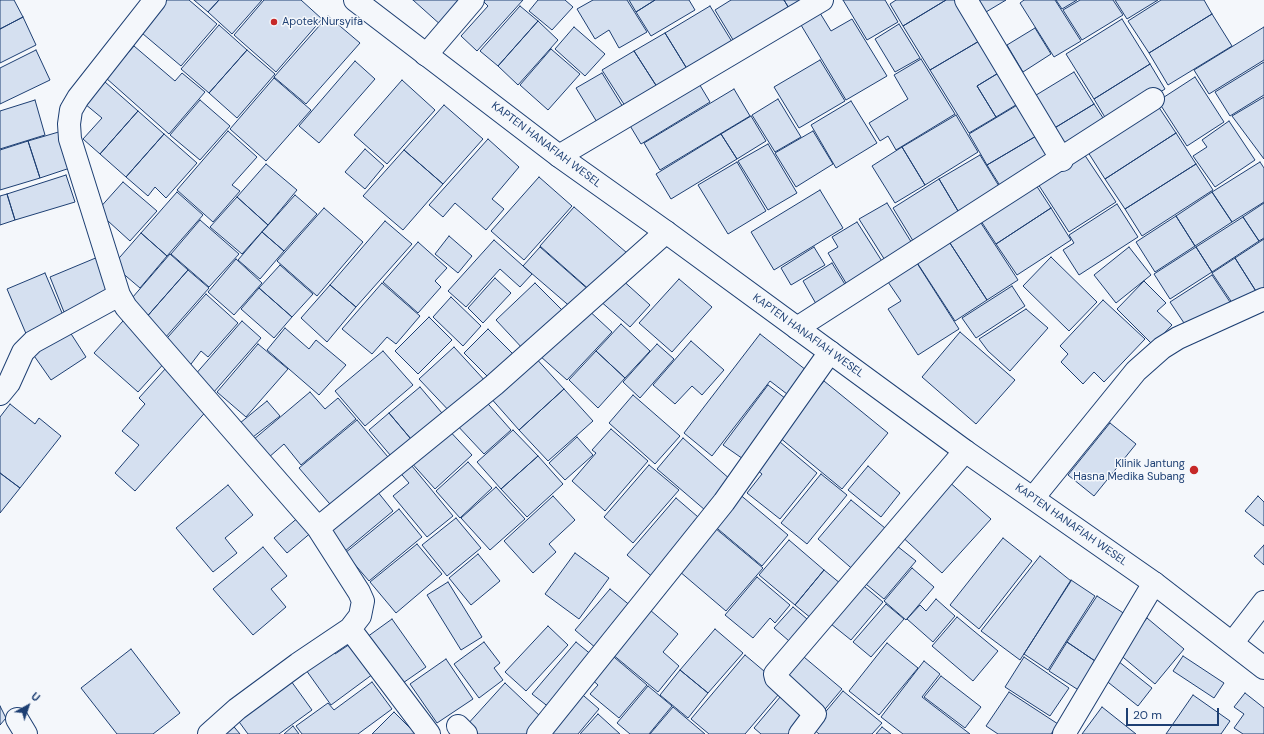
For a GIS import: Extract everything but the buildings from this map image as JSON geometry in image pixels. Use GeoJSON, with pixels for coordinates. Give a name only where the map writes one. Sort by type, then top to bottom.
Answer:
{"type":"FeatureCollection","features":[{"type":"Feature","properties":{"kind":"street"},"geometry":{"type":"LineString","coordinates":[[155,0],[78,98],[71,110],[68,124],[70,139],[119,295],[126,307],[318,528],[359,592],[363,602],[360,616],[350,629],[298,664],[237,709],[209,734]]}},
{"type":"Feature","properties":{"kind":"street","name":"KAPTEN HANAFIAH WESEL"},"geometry":{"type":"LineString","coordinates":[[355,0],[559,156],[666,232],[965,452],[1034,498],[1154,583],[1233,642],[1264,668]]}},
{"type":"Feature","properties":{"kind":"street"},"geometry":{"type":"LineString","coordinates":[[426,54],[473,0]]}},
{"type":"Feature","properties":{"kind":"street"},"geometry":{"type":"LineString","coordinates":[[559,156],[822,0]]}},
{"type":"Feature","properties":{"kind":"street"},"geometry":{"type":"LineString","coordinates":[[966,0],[1062,160]]}},
{"type":"Feature","properties":{"kind":"street"},"geometry":{"type":"LineString","coordinates":[[797,328],[1062,160],[1153,99]]}},
{"type":"Feature","properties":{"kind":"street"},"geometry":{"type":"LineString","coordinates":[[318,528],[494,385],[666,232]]}},
{"type":"Feature","properties":{"kind":"street"},"geometry":{"type":"LineString","coordinates":[[0,394],[9,383],[23,352],[33,342],[119,295]]}},
{"type":"Feature","properties":{"kind":"street"},"geometry":{"type":"LineString","coordinates":[[1034,498],[1136,371],[1162,348],[1178,338],[1264,299]]}},
{"type":"Feature","properties":{"kind":"street"},"geometry":{"type":"LineString","coordinates":[[538,734],[724,502],[830,352]]}},
{"type":"Feature","properties":{"kind":"street"},"geometry":{"type":"LineString","coordinates":[[800,734],[815,714],[776,678],[775,674],[965,452]]}},
{"type":"Feature","properties":{"kind":"street"},"geometry":{"type":"LineString","coordinates":[[1064,734],[1154,583]]}},
{"type":"Feature","properties":{"kind":"street"},"geometry":{"type":"LineString","coordinates":[[1233,642],[1264,602]]}},
{"type":"Feature","properties":{"kind":"street"},"geometry":{"type":"LineString","coordinates":[[350,629],[429,734]]}},
{"type":"Feature","properties":{"kind":"place","name":"Apotek Nursyifa"},"geometry":{"type":"Point","coordinates":[274,22]}},
{"type":"Feature","properties":{"kind":"place","name":"Klinik Jantung Hasna Medika Subang"},"geometry":{"type":"Point","coordinates":[1194,470]}}]}
